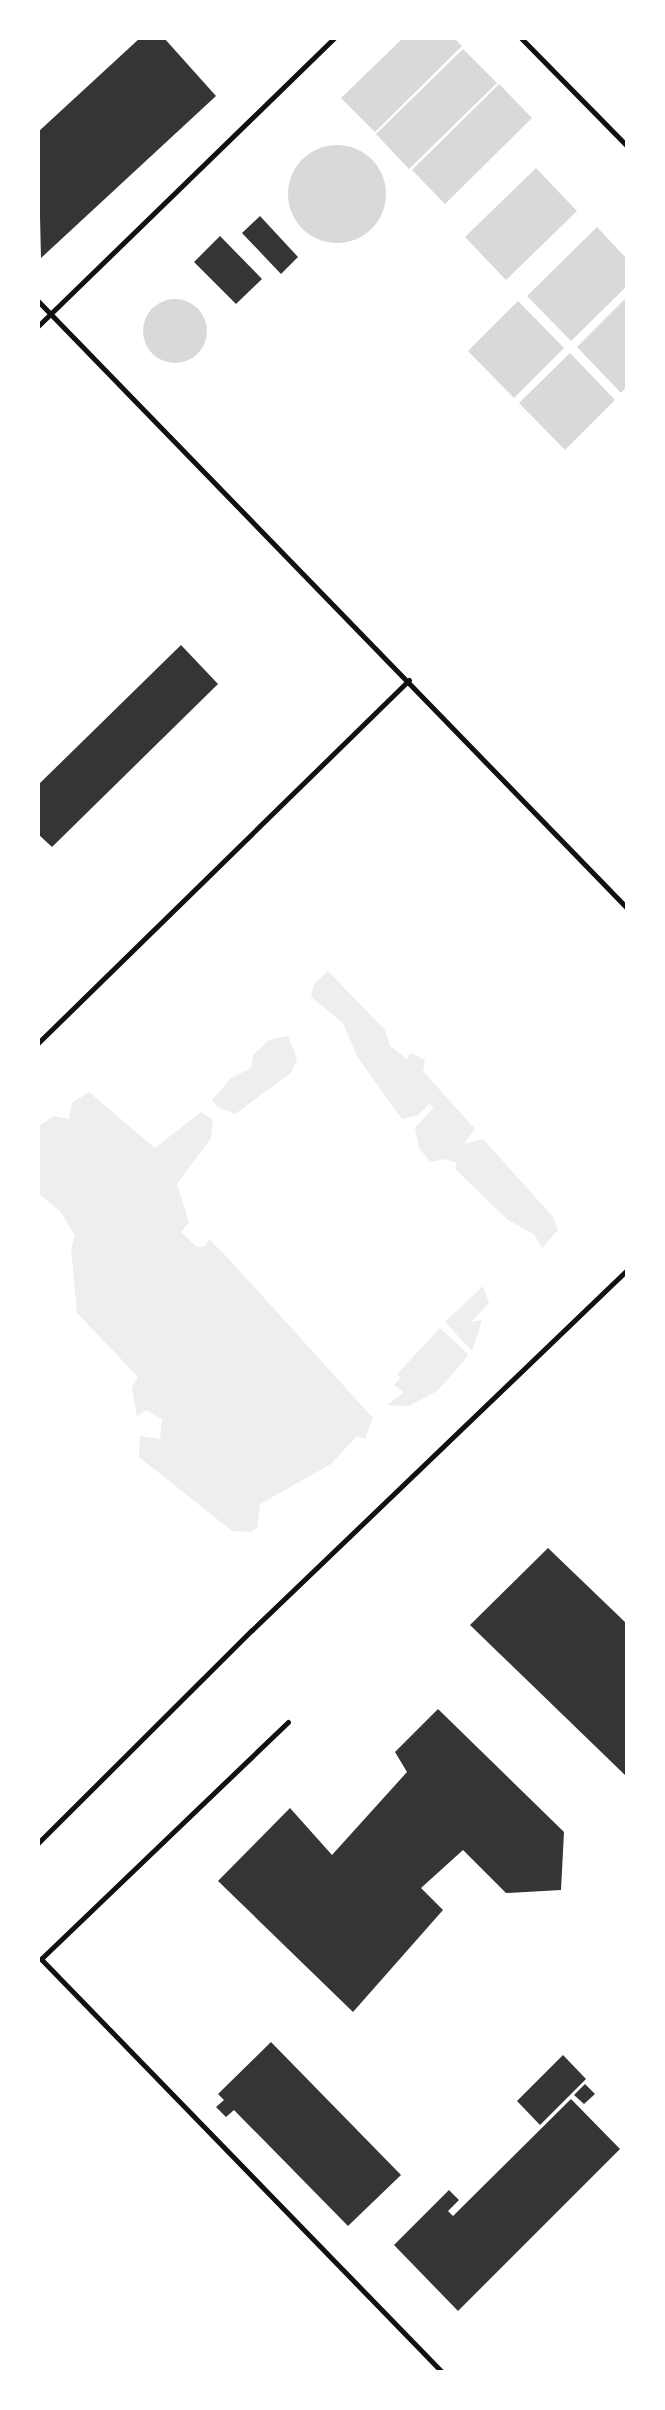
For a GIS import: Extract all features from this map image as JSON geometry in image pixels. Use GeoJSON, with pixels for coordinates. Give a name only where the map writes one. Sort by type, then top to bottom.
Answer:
{"type":"FeatureCollection","features":[{"type":"Feature","properties":{"kind":"lane"},"geometry":{"type":"LineString","coordinates":[[38,326],[334,38]]}},
{"type":"Feature","properties":{"kind":"lane"},"geometry":{"type":"LineString","coordinates":[[521,38],[626,145]]}},
{"type":"Feature","properties":{"kind":"lane"},"geometry":{"type":"LineString","coordinates":[[38,301],[409,680],[626,907]]}},
{"type":"Feature","properties":{"kind":"lane"},"geometry":{"type":"LineString","coordinates":[[38,1043],[409,680]]}},
{"type":"Feature","properties":{"kind":"lane"},"geometry":{"type":"LineString","coordinates":[[38,1843],[253,1630],[626,1271]]}},
{"type":"Feature","properties":{"kind":"lane"},"geometry":{"type":"LineString","coordinates":[[288,1722],[41,1959],[442,2371]]}},
{"type":"Feature","properties":{"kind":"shaded area"},"geometry":{"type":"Polygon","coordinates":[[[402,39],[455,39],[462,46],[375,132],[341,98],[402,39]]]}},
{"type":"Feature","properties":{"kind":"shaded area"},"geometry":{"type":"Polygon","coordinates":[[[463,49],[497,83],[409,169],[376,134],[463,49]]]}},
{"type":"Feature","properties":{"kind":"shaded area"},"geometry":{"type":"Polygon","coordinates":[[[499,84],[532,118],[445,204],[412,170],[499,84]]]}},
{"type":"Feature","properties":{"kind":"shaded area"},"geometry":{"type":"Polygon","coordinates":[[[337,145],[356,149],[372,159],[382,175],[386,194],[382,213],[372,229],[356,239],[337,243],[318,239],[302,229],[292,213],[288,194],[292,175],[302,159],[318,149],[337,145]]]}},
{"type":"Feature","properties":{"kind":"shaded area"},"geometry":{"type":"Polygon","coordinates":[[[536,168],[577,211],[506,280],[465,237],[536,168]]]}},
{"type":"Feature","properties":{"kind":"shaded area"},"geometry":{"type":"Polygon","coordinates":[[[597,227],[626,258],[626,287],[571,341],[527,296],[597,227]]]}},
{"type":"Feature","properties":{"kind":"shaded area"},"geometry":{"type":"Polygon","coordinates":[[[626,298],[626,387],[621,393],[577,347],[626,298]]]}},
{"type":"Feature","properties":{"kind":"shaded area"},"geometry":{"type":"Polygon","coordinates":[[[175,299],[193,305],[201,313],[207,331],[201,349],[193,357],[175,363],[157,357],[149,349],[143,331],[149,313],[157,305],[175,299]]]}},
{"type":"Feature","properties":{"kind":"shaded area"},"geometry":{"type":"Polygon","coordinates":[[[518,301],[564,348],[514,398],[468,351],[518,301]]]}},
{"type":"Feature","properties":{"kind":"shaded area"},"geometry":{"type":"Polygon","coordinates":[[[570,353],[615,400],[565,450],[519,403],[570,353]]]}},
{"type":"Feature","properties":{"kind":"shaded area"},"geometry":{"type":"Polygon","coordinates":[[[328,971],[385,1030],[390,1046],[407,1059],[411,1053],[425,1060],[423,1071],[475,1129],[464,1144],[483,1139],[553,1217],[558,1230],[542,1248],[534,1234],[508,1220],[455,1169],[457,1163],[445,1159],[430,1162],[419,1148],[415,1128],[434,1107],[429,1104],[418,1115],[403,1119],[398,1114],[357,1056],[343,1023],[311,997],[314,984],[328,971]]]}},
{"type":"Feature","properties":{"kind":"shaded area"},"geometry":{"type":"Polygon","coordinates":[[[288,1036],[297,1059],[291,1073],[235,1114],[218,1107],[212,1100],[231,1078],[251,1068],[253,1055],[269,1040],[288,1036]]]}},
{"type":"Feature","properties":{"kind":"shaded area"},"geometry":{"type":"Polygon","coordinates":[[[89,1092],[155,1148],[201,1112],[213,1120],[211,1138],[177,1184],[189,1222],[181,1232],[197,1247],[206,1246],[209,1239],[373,1418],[365,1439],[357,1436],[331,1464],[260,1504],[257,1528],[251,1532],[232,1531],[139,1457],[140,1436],[160,1439],[162,1419],[146,1410],[137,1417],[132,1388],[138,1377],[77,1313],[71,1248],[75,1236],[60,1211],[39,1194],[39,1126],[54,1116],[69,1119],[72,1103],[89,1092]]]}},
{"type":"Feature","properties":{"kind":"shaded area"},"geometry":{"type":"Polygon","coordinates":[[[483,1286],[489,1303],[471,1322],[481,1320],[472,1351],[445,1322],[483,1286]]]}},
{"type":"Feature","properties":{"kind":"shaded area"},"geometry":{"type":"Polygon","coordinates":[[[440,1328],[468,1354],[464,1361],[437,1391],[409,1406],[387,1405],[404,1392],[394,1385],[400,1378],[397,1374],[440,1328]]]}},
{"type":"Feature","properties":{"kind":"building"},"geometry":{"type":"Polygon","coordinates":[[[140,38],[164,38],[216,96],[41,258],[38,132],[140,38]]]}},
{"type":"Feature","properties":{"kind":"building"},"geometry":{"type":"Polygon","coordinates":[[[260,216],[298,257],[281,274],[242,233],[260,216]]]}},
{"type":"Feature","properties":{"kind":"building"},"geometry":{"type":"Polygon","coordinates":[[[220,236],[262,279],[236,304],[194,262],[220,236]]]}},
{"type":"Feature","properties":{"kind":"building"},"geometry":{"type":"Polygon","coordinates":[[[181,645],[218,684],[52,847],[38,834],[38,785],[181,645]]]}},
{"type":"Feature","properties":{"kind":"building"},"geometry":{"type":"Polygon","coordinates":[[[548,1548],[626,1623],[626,1776],[470,1625],[548,1548]]]}},
{"type":"Feature","properties":{"kind":"building"},"geometry":{"type":"Polygon","coordinates":[[[438,1709],[564,1832],[561,1890],[506,1893],[463,1850],[421,1888],[443,1910],[353,2012],[218,1881],[290,1808],[332,1855],[407,1772],[395,1752],[438,1709]]]}},
{"type":"Feature","properties":{"kind":"building"},"geometry":{"type":"Polygon","coordinates":[[[271,2042],[401,2175],[348,2226],[234,2110],[226,2117],[216,2107],[224,2100],[218,2094],[271,2042]]]}},
{"type":"Feature","properties":{"kind":"building"},"geometry":{"type":"Polygon","coordinates":[[[563,2055],[586,2079],[540,2125],[517,2101],[563,2055]]]}},
{"type":"Feature","properties":{"kind":"building"},"geometry":{"type":"Polygon","coordinates":[[[585,2084],[595,2094],[584,2104],[574,2095],[585,2084]]]}},
{"type":"Feature","properties":{"kind":"building"},"geometry":{"type":"Polygon","coordinates":[[[571,2099],[620,2149],[458,2311],[394,2245],[449,2190],[459,2200],[448,2211],[453,2216],[571,2099]]]}}]}
